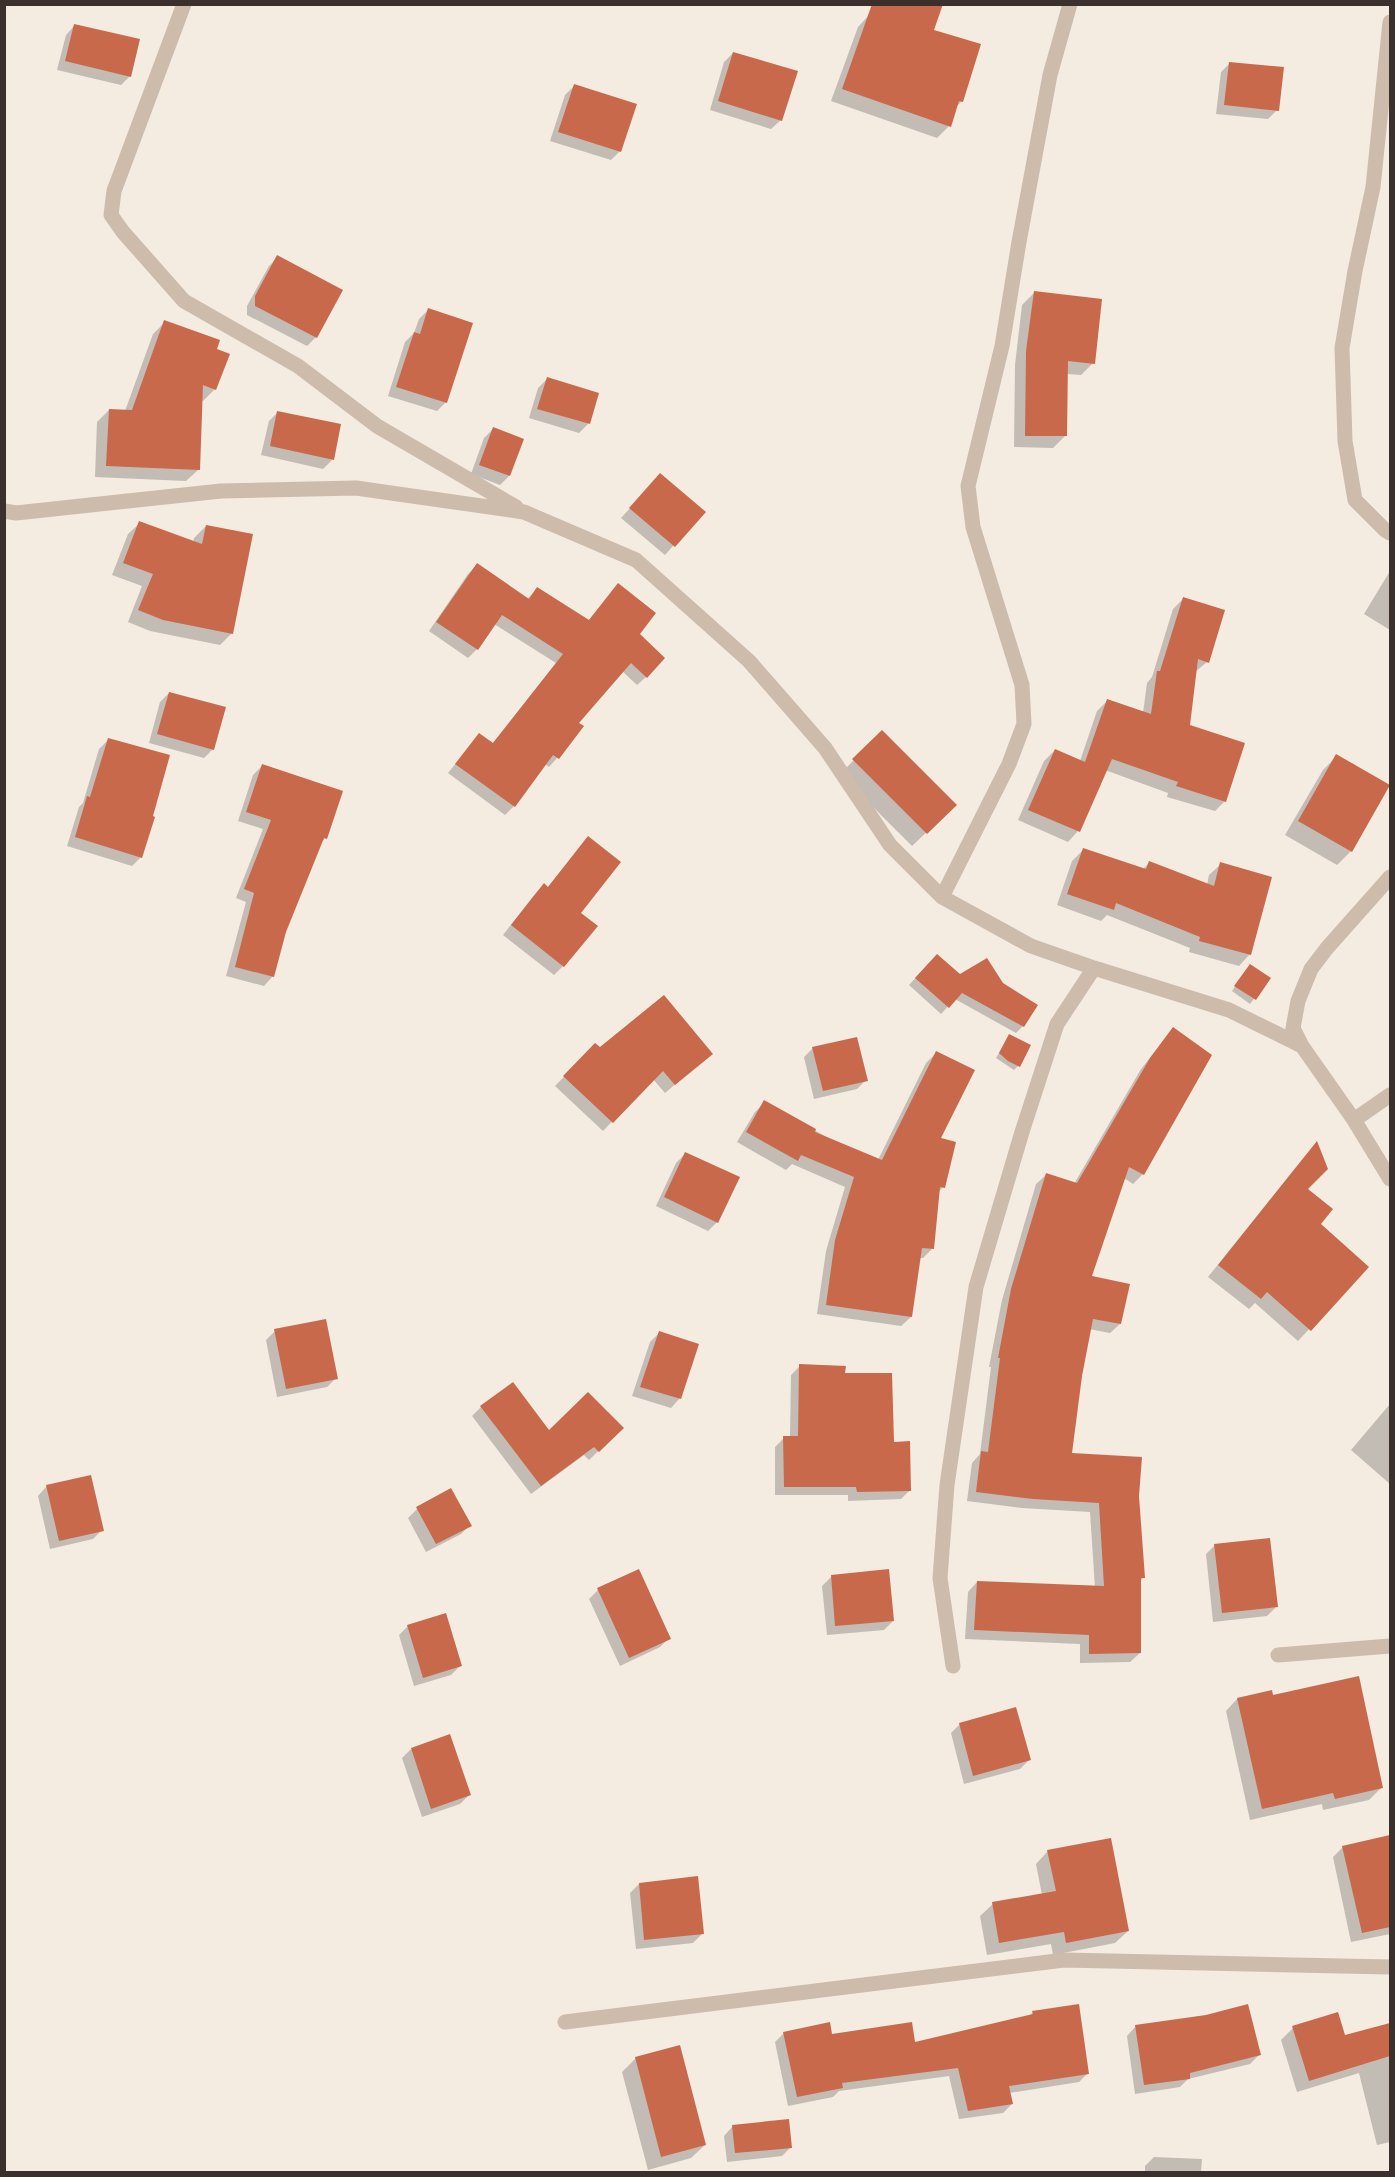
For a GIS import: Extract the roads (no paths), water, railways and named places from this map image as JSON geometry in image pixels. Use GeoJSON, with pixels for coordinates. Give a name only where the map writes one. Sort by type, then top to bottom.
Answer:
{"type":"FeatureCollection","features":[{"type":"Feature","properties":{"kind":"street"},"geometry":{"type":"LineString","coordinates":[[184,4],[114,191],[111,214],[123,232],[184,301],[298,366],[377,426],[524,512],[636,560],[749,661],[825,748],[890,845],[942,897],[1031,946],[1228,1010],[1302,1046]]}},
{"type":"Feature","properties":{"kind":"street"},"geometry":{"type":"LineString","coordinates":[[942,897],[1009,764],[1024,724],[1022,685],[973,527],[968,486],[1002,346],[1050,75],[1070,4]]}},
{"type":"Feature","properties":{"kind":"street"},"geometry":{"type":"LineString","coordinates":[[1390,22],[1373,187],[1342,348],[1345,441],[1355,500],[1390,533]]}},
{"type":"Feature","properties":{"kind":"street"},"geometry":{"type":"LineString","coordinates":[[4,511],[16,513],[222,491],[356,489],[524,512]]}},
{"type":"Feature","properties":{"kind":"street"},"geometry":{"type":"LineString","coordinates":[[1390,877],[1311,969],[1298,1001],[1293,1028],[1302,1046],[1354,1120],[1390,1179]]}},
{"type":"Feature","properties":{"kind":"street"},"geometry":{"type":"LineString","coordinates":[[953,1666],[940,1578],[947,1485],[976,1287],[1057,1024],[1094,968]]}},
{"type":"Feature","properties":{"kind":"street"},"geometry":{"type":"LineString","coordinates":[[1354,1120],[1390,1095]]}},
{"type":"Feature","properties":{"kind":"street"},"geometry":{"type":"LineString","coordinates":[[1278,1655],[1390,1646]]}},
{"type":"Feature","properties":{"kind":"street"},"geometry":{"type":"LineString","coordinates":[[565,2022],[1064,1960],[1390,1967]]}}]}
